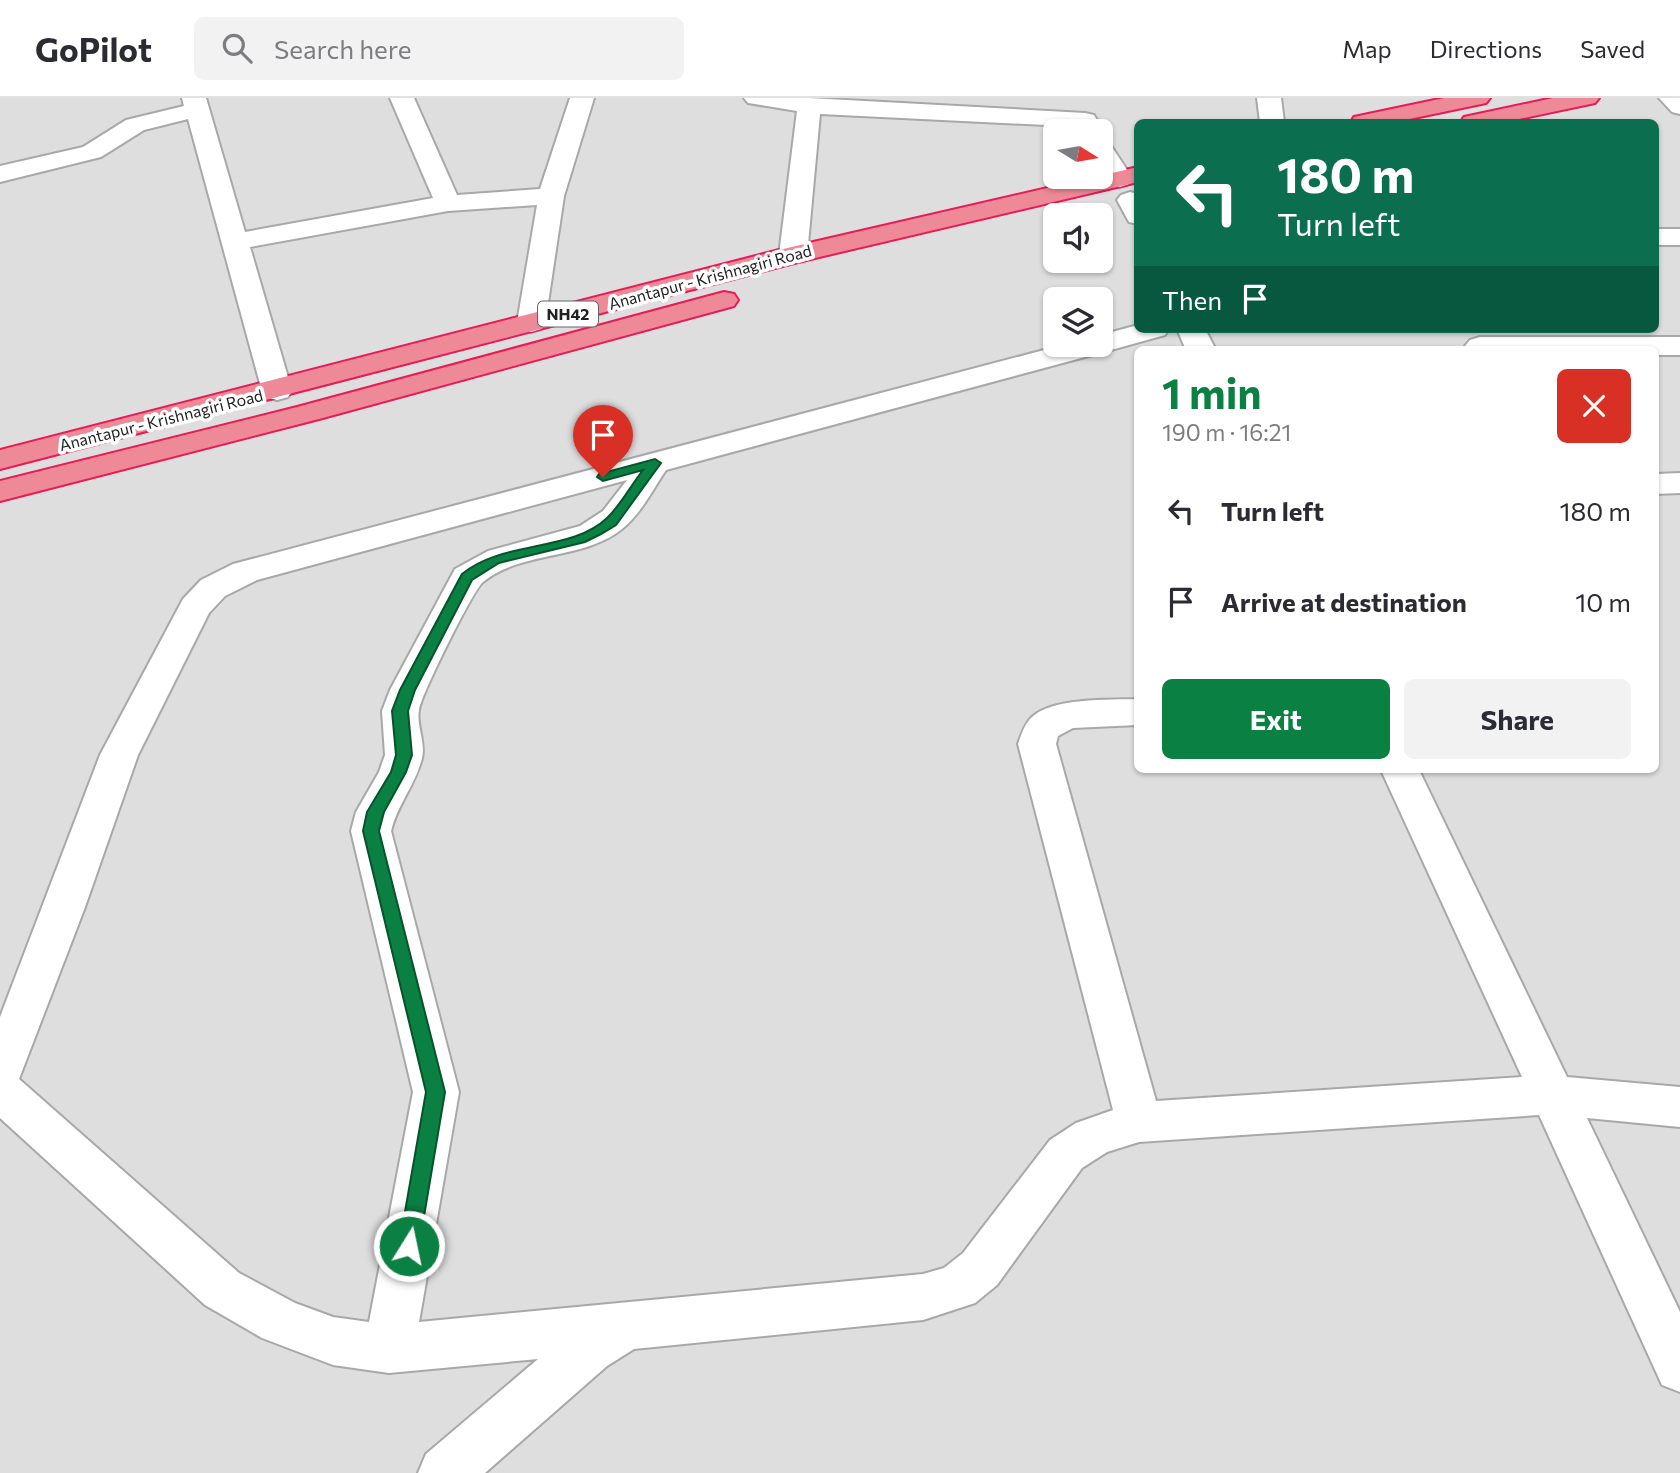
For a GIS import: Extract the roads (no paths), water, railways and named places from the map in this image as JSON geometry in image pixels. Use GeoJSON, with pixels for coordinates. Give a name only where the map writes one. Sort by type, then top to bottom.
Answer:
{"type":"FeatureCollection","features":[{"type":"Feature","properties":{"kind":"highway"},"geometry":{"type":"LineString","coordinates":[[1375,119],[1441,102],[1478,98]]}},
{"type":"Feature","properties":{"kind":"highway"},"geometry":{"type":"LineString","coordinates":[[1488,119],[1587,98]]}},
{"type":"Feature","properties":{"kind":"highway"},"geometry":{"type":"LineString","coordinates":[[1102,203],[1132,193]]}},
{"type":"Feature","properties":{"kind":"highway","name":"Anantapur - Krishnagiri Road"},"geometry":{"type":"LineString","coordinates":[[0,460],[277,391],[793,255],[1132,193]]}},
{"type":"Feature","properties":{"kind":"highway","name":"Anantapur - Krishnagiri Road"},"geometry":{"type":"LineString","coordinates":[[0,491],[321,410],[759,291],[1043,221]]}},
{"type":"Feature","properties":{"kind":"street"},"geometry":{"type":"LineString","coordinates":[[402,98],[448,203]]}},
{"type":"Feature","properties":{"kind":"street"},"geometry":{"type":"LineString","coordinates":[[531,323],[551,196],[582,98]]}},
{"type":"Feature","properties":{"kind":"street"},"geometry":{"type":"LineString","coordinates":[[756,98],[809,106],[1086,116]]}},
{"type":"Feature","properties":{"kind":"street"},"geometry":{"type":"LineString","coordinates":[[1269,98],[1272,119]]}},
{"type":"Feature","properties":{"kind":"street"},"geometry":{"type":"LineString","coordinates":[[1671,98],[1680,107]]}},
{"type":"Feature","properties":{"kind":"street"},"geometry":{"type":"LineString","coordinates":[[0,174],[92,152],[135,125],[195,104],[277,391]]}},
{"type":"Feature","properties":{"kind":"street"},"geometry":{"type":"LineString","coordinates":[[793,255],[809,106]]}},
{"type":"Feature","properties":{"kind":"street"},"geometry":{"type":"LineString","coordinates":[[1113,166],[1132,193]]}},
{"type":"Feature","properties":{"kind":"street"},"geometry":{"type":"LineString","coordinates":[[235,242],[448,203],[551,196]]}},
{"type":"Feature","properties":{"kind":"street"},"geometry":{"type":"LineString","coordinates":[[1659,237],[1680,237]]}},
{"type":"Feature","properties":{"kind":"street"},"geometry":{"type":"LineString","coordinates":[[1113,340],[1140,333]]}},
{"type":"Feature","properties":{"kind":"street"},"geometry":{"type":"LineString","coordinates":[[1480,346],[1680,345]]}},
{"type":"Feature","properties":{"kind":"street"},"geometry":{"type":"LineString","coordinates":[[0,1073],[119,755],[195,607],[214,588],[245,572],[1050,357]]}},
{"type":"Feature","properties":{"kind":"street"},"geometry":{"type":"LineString","coordinates":[[389,1349],[436,1092],[371,831],[376,812],[398,772],[404,755],[400,711],[408,690],[467,577],[480,566],[495,559],[580,539],[612,522],[655,463]]}},
{"type":"Feature","properties":{"kind":"street"},"geometry":{"type":"LineString","coordinates":[[1659,484],[1680,483]]}},
{"type":"Feature","properties":{"kind":"street"},"geometry":{"type":"LineString","coordinates":[[1134,712],[1075,715],[1055,719],[1043,728],[1037,744],[1139,1122]]}},
{"type":"Feature","properties":{"kind":"street"},"geometry":{"type":"LineString","coordinates":[[1401,773],[1550,1095],[1680,1367]]}},
{"type":"Feature","properties":{"kind":"street"},"geometry":{"type":"LineString","coordinates":[[0,1090],[222,1289],[280,1321],[333,1341],[389,1349],[923,1297],[958,1287],[980,1269],[1066,1154],[1092,1137],[1139,1122],[1550,1095],[1680,1107]]}},
{"type":"Feature","properties":{"kind":"street"},"geometry":{"type":"LineString","coordinates":[[445,1473],[589,1349],[624,1327]]}}]}
